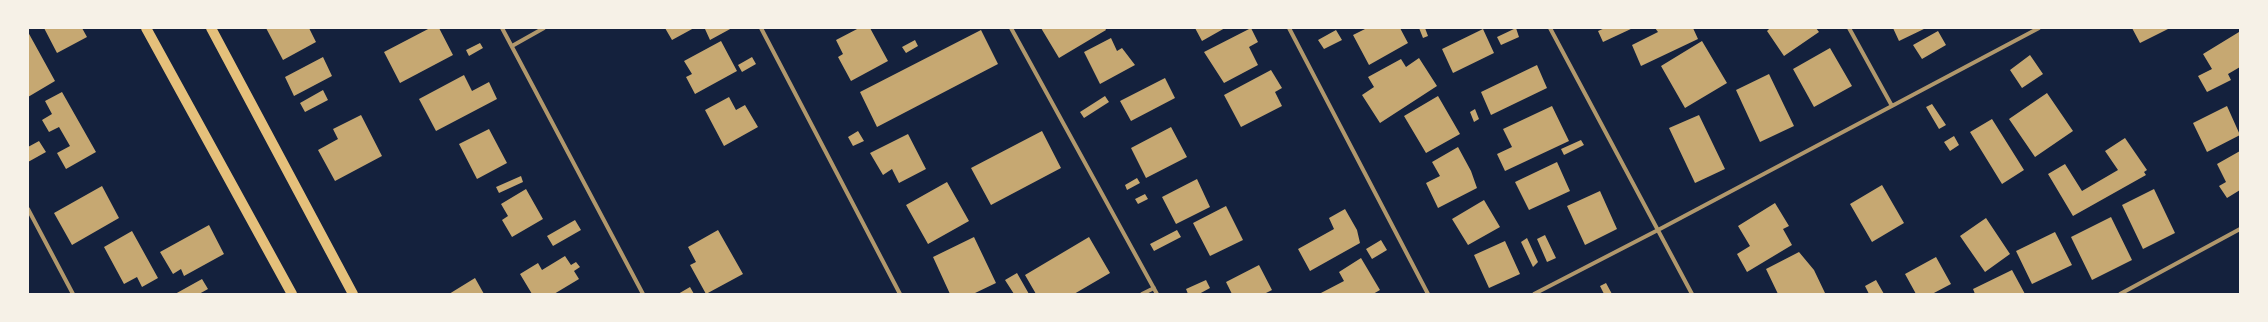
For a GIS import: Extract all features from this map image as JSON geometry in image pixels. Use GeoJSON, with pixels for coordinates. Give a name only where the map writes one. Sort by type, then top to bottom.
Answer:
{"type":"FeatureCollection","features":[{"type":"Feature","properties":{"kind":"main road"},"geometry":{"type":"LineString","coordinates":[[146,28],[292,294]]}},
{"type":"Feature","properties":{"kind":"main road"},"geometry":{"type":"LineString","coordinates":[[211,28],[354,294]]}},
{"type":"Feature","properties":{"kind":"street"},"geometry":{"type":"LineString","coordinates":[[502,28],[643,294]]}},
{"type":"Feature","properties":{"kind":"street"},"geometry":{"type":"LineString","coordinates":[[512,46],[544,28]]}},
{"type":"Feature","properties":{"kind":"street"},"geometry":{"type":"LineString","coordinates":[[761,28],[900,294]]}},
{"type":"Feature","properties":{"kind":"street"},"geometry":{"type":"LineString","coordinates":[[1010,28],[1157,294]]}},
{"type":"Feature","properties":{"kind":"street"},"geometry":{"type":"LineString","coordinates":[[1289,28],[1428,294]]}},
{"type":"Feature","properties":{"kind":"street"},"geometry":{"type":"LineString","coordinates":[[1550,28],[1692,294]]}},
{"type":"Feature","properties":{"kind":"street"},"geometry":{"type":"LineString","coordinates":[[1849,28],[1892,106]]}},
{"type":"Feature","properties":{"kind":"street"},"geometry":{"type":"LineString","coordinates":[[1534,294],[2039,28]]}},
{"type":"Feature","properties":{"kind":"street"},"geometry":{"type":"LineString","coordinates":[[28,208],[73,294]]}},
{"type":"Feature","properties":{"kind":"street"},"geometry":{"type":"LineString","coordinates":[[2120,294],[2240,229]]}},
{"type":"Feature","properties":{"kind":"street"},"geometry":{"type":"LineString","coordinates":[[1142,294],[1154,288]]}},
{"type":"Feature","properties":{"kind":"building"},"geometry":{"type":"Polygon","coordinates":[[[44,28],[82,28],[87,37],[57,53],[44,28]]]}},
{"type":"Feature","properties":{"kind":"building"},"geometry":{"type":"Polygon","coordinates":[[[266,28],[309,28],[316,42],[283,60],[266,28]]]}},
{"type":"Feature","properties":{"kind":"building"},"geometry":{"type":"Polygon","coordinates":[[[430,28],[439,28],[453,55],[400,83],[384,52],[430,28]]]}},
{"type":"Feature","properties":{"kind":"building"},"geometry":{"type":"Polygon","coordinates":[[[665,28],[694,28],[672,40],[665,28]]]}},
{"type":"Feature","properties":{"kind":"building"},"geometry":{"type":"Polygon","coordinates":[[[732,28],[710,40],[705,29],[732,28]]]}},
{"type":"Feature","properties":{"kind":"building"},"geometry":{"type":"Polygon","coordinates":[[[859,28],[870,28],[888,61],[851,81],[838,57],[843,54],[836,40],[859,28]]]}},
{"type":"Feature","properties":{"kind":"building"},"geometry":{"type":"Polygon","coordinates":[[[1041,28],[1105,28],[1106,30],[1059,58],[1041,28]]]}},
{"type":"Feature","properties":{"kind":"building"},"geometry":{"type":"Polygon","coordinates":[[[1195,28],[1225,28],[1202,41],[1195,28]]]}},
{"type":"Feature","properties":{"kind":"building"},"geometry":{"type":"Polygon","coordinates":[[[1251,28],[1258,42],[1249,47],[1258,65],[1224,83],[1204,52],[1251,28]]]}},
{"type":"Feature","properties":{"kind":"building"},"geometry":{"type":"Polygon","coordinates":[[[1367,28],[1400,28],[1408,43],[1369,65],[1353,35],[1367,28]]]}},
{"type":"Feature","properties":{"kind":"building"},"geometry":{"type":"Polygon","coordinates":[[[1419,28],[1425,28],[1428,36],[1423,38],[1419,28]]]}},
{"type":"Feature","properties":{"kind":"building"},"geometry":{"type":"Polygon","coordinates":[[[1516,28],[1519,37],[1501,45],[1497,37],[1516,28]]]}},
{"type":"Feature","properties":{"kind":"building"},"geometry":{"type":"Polygon","coordinates":[[[1605,28],[1633,28],[1603,42],[1598,31],[1605,28]]]}},
{"type":"Feature","properties":{"kind":"building"},"geometry":{"type":"Polygon","coordinates":[[[1655,28],[1693,28],[1698,39],[1641,66],[1632,45],[1658,32],[1655,28]]]}},
{"type":"Feature","properties":{"kind":"building"},"geometry":{"type":"Polygon","coordinates":[[[1770,28],[1816,28],[1819,32],[1784,56],[1767,31],[1770,28]]]}},
{"type":"Feature","properties":{"kind":"building"},"geometry":{"type":"Polygon","coordinates":[[[1893,28],[1926,28],[1899,41],[1893,28]]]}},
{"type":"Feature","properties":{"kind":"building"},"geometry":{"type":"Polygon","coordinates":[[[2132,28],[2170,28],[2140,43],[2132,28]]]}},
{"type":"Feature","properties":{"kind":"building"},"geometry":{"type":"Polygon","coordinates":[[[1483,29],[1494,53],[1453,73],[1442,49],[1483,29]]]}},
{"type":"Feature","properties":{"kind":"building"},"geometry":{"type":"Polygon","coordinates":[[[981,30],[998,64],[877,127],[860,92],[981,30]]]}},
{"type":"Feature","properties":{"kind":"building"},"geometry":{"type":"Polygon","coordinates":[[[1336,30],[1342,40],[1324,49],[1318,40],[1336,30]]]}},
{"type":"Feature","properties":{"kind":"building"},"geometry":{"type":"Polygon","coordinates":[[[1938,31],[1946,45],[1922,59],[1913,45],[1938,31]]]}},
{"type":"Feature","properties":{"kind":"building"},"geometry":{"type":"Polygon","coordinates":[[[28,32],[55,81],[28,97],[28,32]]]}},
{"type":"Feature","properties":{"kind":"building"},"geometry":{"type":"Polygon","coordinates":[[[2239,32],[2240,67],[2228,74],[2231,80],[2207,92],[2198,76],[2212,69],[2203,54],[2239,32]]]}},
{"type":"Feature","properties":{"kind":"building"},"geometry":{"type":"Polygon","coordinates":[[[1111,38],[1117,51],[1122,48],[1135,65],[1100,84],[1084,52],[1111,38]]]}},
{"type":"Feature","properties":{"kind":"building"},"geometry":{"type":"Polygon","coordinates":[[[915,40],[918,46],[906,53],[902,47],[915,40]]]}},
{"type":"Feature","properties":{"kind":"building"},"geometry":{"type":"Polygon","coordinates":[[[721,41],[737,71],[695,94],[686,77],[692,74],[684,61],[721,41]]]}},
{"type":"Feature","properties":{"kind":"building"},"geometry":{"type":"Polygon","coordinates":[[[1702,41],[1727,83],[1685,108],[1661,66],[1702,41]]]}},
{"type":"Feature","properties":{"kind":"building"},"geometry":{"type":"Polygon","coordinates":[[[480,43],[483,48],[469,56],[466,50],[480,43]]]}},
{"type":"Feature","properties":{"kind":"building"},"geometry":{"type":"Polygon","coordinates":[[[1830,48],[1852,86],[1814,107],[1793,69],[1830,48]]]}},
{"type":"Feature","properties":{"kind":"building"},"geometry":{"type":"Polygon","coordinates":[[[2030,55],[2043,74],[2022,88],[2010,70],[2030,55]]]}},
{"type":"Feature","properties":{"kind":"building"},"geometry":{"type":"Polygon","coordinates":[[[323,57],[332,76],[294,96],[285,77],[323,57]]]}},
{"type":"Feature","properties":{"kind":"building"},"geometry":{"type":"Polygon","coordinates":[[[752,57],[756,64],[742,72],[738,65],[752,57]]]}},
{"type":"Feature","properties":{"kind":"building"},"geometry":{"type":"Polygon","coordinates":[[[1419,58],[1437,86],[1380,123],[1362,95],[1374,87],[1368,77],[1401,59],[1406,67],[1419,58]]]}},
{"type":"Feature","properties":{"kind":"building"},"geometry":{"type":"Polygon","coordinates":[[[1537,65],[1547,88],[1491,115],[1481,92],[1537,65]]]}},
{"type":"Feature","properties":{"kind":"building"},"geometry":{"type":"Polygon","coordinates":[[[1271,70],[1282,88],[1275,92],[1282,106],[1241,127],[1224,95],[1271,70]]]}},
{"type":"Feature","properties":{"kind":"building"},"geometry":{"type":"Polygon","coordinates":[[[1769,74],[1794,126],[1760,142],[1736,90],[1769,74]]]}},
{"type":"Feature","properties":{"kind":"building"},"geometry":{"type":"Polygon","coordinates":[[[464,75],[472,91],[489,82],[497,99],[436,131],[419,99],[464,75]]]}},
{"type":"Feature","properties":{"kind":"building"},"geometry":{"type":"Polygon","coordinates":[[[1165,78],[1175,98],[1131,121],[1120,101],[1165,78]]]}},
{"type":"Feature","properties":{"kind":"building"},"geometry":{"type":"Polygon","coordinates":[[[323,90],[328,100],[305,112],[300,103],[323,90]]]}},
{"type":"Feature","properties":{"kind":"building"},"geometry":{"type":"Polygon","coordinates":[[[62,92],[96,152],[66,169],[57,153],[70,146],[59,127],[49,132],[42,120],[52,114],[45,101],[62,92]]]}},
{"type":"Feature","properties":{"kind":"building"},"geometry":{"type":"Polygon","coordinates":[[[2047,93],[2073,131],[2035,157],[2009,119],[2047,93]]]}},
{"type":"Feature","properties":{"kind":"building"},"geometry":{"type":"Polygon","coordinates":[[[1105,96],[1109,102],[1084,118],[1080,112],[1105,96]]]}},
{"type":"Feature","properties":{"kind":"building"},"geometry":{"type":"Polygon","coordinates":[[[1438,96],[1460,134],[1426,153],[1404,116],[1438,96]]]}},
{"type":"Feature","properties":{"kind":"building"},"geometry":{"type":"Polygon","coordinates":[[[729,97],[736,110],[745,105],[758,127],[724,146],[705,110],[729,97]]]}},
{"type":"Feature","properties":{"kind":"building"},"geometry":{"type":"Polygon","coordinates":[[[1932,104],[1946,125],[1939,129],[1926,107],[1932,104]]]}},
{"type":"Feature","properties":{"kind":"building"},"geometry":{"type":"Polygon","coordinates":[[[1552,106],[1569,141],[1505,171],[1497,154],[1512,147],[1503,129],[1552,106]]]}},
{"type":"Feature","properties":{"kind":"building"},"geometry":{"type":"Polygon","coordinates":[[[2227,106],[2240,135],[2207,152],[2193,123],[2227,106]]]}},
{"type":"Feature","properties":{"kind":"building"},"geometry":{"type":"Polygon","coordinates":[[[1475,109],[1479,119],[1474,122],[1470,112],[1475,109]]]}},
{"type":"Feature","properties":{"kind":"building"},"geometry":{"type":"Polygon","coordinates":[[[361,115],[382,156],[335,181],[318,150],[338,139],[333,129],[361,115]]]}},
{"type":"Feature","properties":{"kind":"building"},"geometry":{"type":"Polygon","coordinates":[[[1699,115],[1725,169],[1695,183],[1669,128],[1699,115]]]}},
{"type":"Feature","properties":{"kind":"building"},"geometry":{"type":"Polygon","coordinates":[[[1992,119],[2024,170],[2002,184],[1970,132],[1992,119]]]}},
{"type":"Feature","properties":{"kind":"building"},"geometry":{"type":"Polygon","coordinates":[[[1171,127],[1187,157],[1146,178],[1131,148],[1171,127]]]}},
{"type":"Feature","properties":{"kind":"building"},"geometry":{"type":"Polygon","coordinates":[[[489,129],[507,163],[477,179],[459,144],[489,129]]]}},
{"type":"Feature","properties":{"kind":"building"},"geometry":{"type":"Polygon","coordinates":[[[858,131],[864,141],[853,146],[848,137],[858,131]]]}},
{"type":"Feature","properties":{"kind":"building"},"geometry":{"type":"Polygon","coordinates":[[[1042,131],[1061,168],[991,205],[971,168],[1042,131]]]}},
{"type":"Feature","properties":{"kind":"building"},"geometry":{"type":"Polygon","coordinates":[[[908,134],[926,169],[899,183],[892,169],[883,175],[870,153],[908,134]]]}},
{"type":"Feature","properties":{"kind":"building"},"geometry":{"type":"Polygon","coordinates":[[[1954,136],[1959,145],[1950,151],[1944,142],[1954,136]]]}},
{"type":"Feature","properties":{"kind":"building"},"geometry":{"type":"Polygon","coordinates":[[[2125,138],[2147,170],[2144,172],[2146,175],[2073,216],[2048,174],[2065,164],[2082,191],[2118,170],[2105,151],[2125,138]]]}},
{"type":"Feature","properties":{"kind":"building"},"geometry":{"type":"Polygon","coordinates":[[[1581,140],[1584,145],[1564,155],[1561,149],[1581,140]]]}},
{"type":"Feature","properties":{"kind":"building"},"geometry":{"type":"Polygon","coordinates":[[[39,141],[46,152],[28,162],[28,147],[39,141]]]}},
{"type":"Feature","properties":{"kind":"building"},"geometry":{"type":"Polygon","coordinates":[[[1458,147],[1471,171],[1477,188],[1438,208],[1426,183],[1440,176],[1432,162],[1458,147]]]}},
{"type":"Feature","properties":{"kind":"building"},"geometry":{"type":"Polygon","coordinates":[[[2240,151],[2240,190],[2227,198],[2219,186],[2226,182],[2217,164],[2240,151]]]}},
{"type":"Feature","properties":{"kind":"building"},"geometry":{"type":"Polygon","coordinates":[[[1557,162],[1570,191],[1529,210],[1515,182],[1557,162]]]}},
{"type":"Feature","properties":{"kind":"building"},"geometry":{"type":"Polygon","coordinates":[[[521,176],[523,182],[499,193],[496,187],[521,176]]]}},
{"type":"Feature","properties":{"kind":"building"},"geometry":{"type":"Polygon","coordinates":[[[1137,178],[1140,183],[1127,190],[1125,185],[1137,178]]]}},
{"type":"Feature","properties":{"kind":"building"},"geometry":{"type":"Polygon","coordinates":[[[1197,179],[1210,207],[1176,224],[1162,197],[1197,179]]]}},
{"type":"Feature","properties":{"kind":"building"},"geometry":{"type":"Polygon","coordinates":[[[947,182],[969,221],[928,244],[906,205],[947,182]]]}},
{"type":"Feature","properties":{"kind":"building"},"geometry":{"type":"Polygon","coordinates":[[[1882,185],[1904,223],[1872,242],[1850,204],[1882,185]]]}},
{"type":"Feature","properties":{"kind":"building"},"geometry":{"type":"Polygon","coordinates":[[[102,186],[119,218],[72,245],[54,213],[102,186]]]}},
{"type":"Feature","properties":{"kind":"building"},"geometry":{"type":"Polygon","coordinates":[[[526,189],[543,219],[512,237],[502,220],[508,216],[501,204],[526,189]]]}},
{"type":"Feature","properties":{"kind":"building"},"geometry":{"type":"Polygon","coordinates":[[[2154,189],[2175,233],[2143,249],[2122,205],[2154,189]]]}},
{"type":"Feature","properties":{"kind":"building"},"geometry":{"type":"Polygon","coordinates":[[[1600,191],[1617,229],[1585,245],[1567,206],[1600,191]]]}},
{"type":"Feature","properties":{"kind":"building"},"geometry":{"type":"Polygon","coordinates":[[[1145,194],[1148,199],[1138,204],[1135,199],[1145,194]]]}},
{"type":"Feature","properties":{"kind":"building"},"geometry":{"type":"Polygon","coordinates":[[[1484,200],[1500,227],[1468,245],[1452,219],[1484,200]]]}},
{"type":"Feature","properties":{"kind":"building"},"geometry":{"type":"Polygon","coordinates":[[[1775,203],[1789,226],[1783,229],[1792,245],[1747,272],[1737,254],[1750,246],[1738,226],[1775,203]]]}},
{"type":"Feature","properties":{"kind":"building"},"geometry":{"type":"Polygon","coordinates":[[[1226,206],[1243,240],[1210,256],[1193,223],[1226,206]]]}},
{"type":"Feature","properties":{"kind":"building"},"geometry":{"type":"Polygon","coordinates":[[[1345,209],[1357,230],[1360,243],[1310,271],[1298,249],[1334,229],[1329,218],[1345,209]]]}},
{"type":"Feature","properties":{"kind":"building"},"geometry":{"type":"Polygon","coordinates":[[[2111,217],[2132,260],[2092,280],[2071,237],[2111,217]]]}},
{"type":"Feature","properties":{"kind":"building"},"geometry":{"type":"Polygon","coordinates":[[[1986,218],[2010,254],[1985,272],[1960,236],[1986,218]]]}},
{"type":"Feature","properties":{"kind":"building"},"geometry":{"type":"Polygon","coordinates":[[[575,220],[581,230],[553,246],[547,236],[575,220]]]}},
{"type":"Feature","properties":{"kind":"building"},"geometry":{"type":"Polygon","coordinates":[[[209,225],[224,254],[184,276],[181,269],[173,274],[160,252],[209,225]]]}},
{"type":"Feature","properties":{"kind":"building"},"geometry":{"type":"Polygon","coordinates":[[[718,230],[743,274],[706,294],[690,265],[696,262],[688,247],[718,230]]]}},
{"type":"Feature","properties":{"kind":"building"},"geometry":{"type":"Polygon","coordinates":[[[1177,230],[1181,237],[1154,251],[1150,244],[1177,230]]]}},
{"type":"Feature","properties":{"kind":"building"},"geometry":{"type":"Polygon","coordinates":[[[132,231],[158,278],[142,287],[137,277],[124,284],[104,247],[132,231]]]}},
{"type":"Feature","properties":{"kind":"building"},"geometry":{"type":"Polygon","coordinates":[[[2055,232],[2072,265],[2032,284],[2016,251],[2055,232]]]}},
{"type":"Feature","properties":{"kind":"building"},"geometry":{"type":"Polygon","coordinates":[[[1545,235],[1556,258],[1547,262],[1537,239],[1545,235]]]}},
{"type":"Feature","properties":{"kind":"building"},"geometry":{"type":"Polygon","coordinates":[[[974,237],[996,283],[973,294],[950,294],[933,257],[974,237]]]}},
{"type":"Feature","properties":{"kind":"building"},"geometry":{"type":"Polygon","coordinates":[[[1089,237],[1110,273],[1074,294],[1036,294],[1025,275],[1089,237]]]}},
{"type":"Feature","properties":{"kind":"building"},"geometry":{"type":"Polygon","coordinates":[[[1527,238],[1538,262],[1533,267],[1521,242],[1527,238]]]}},
{"type":"Feature","properties":{"kind":"building"},"geometry":{"type":"Polygon","coordinates":[[[1381,240],[1387,250],[1372,259],[1366,249],[1381,240]]]}},
{"type":"Feature","properties":{"kind":"building"},"geometry":{"type":"Polygon","coordinates":[[[1505,241],[1520,274],[1489,288],[1474,255],[1505,241]]]}},
{"type":"Feature","properties":{"kind":"building"},"geometry":{"type":"Polygon","coordinates":[[[1799,252],[1814,270],[1825,293],[1778,294],[1766,269],[1799,252]]]}},
{"type":"Feature","properties":{"kind":"building"},"geometry":{"type":"Polygon","coordinates":[[[565,256],[571,265],[576,262],[580,267],[574,271],[579,279],[554,294],[532,294],[520,274],[538,263],[542,270],[565,256]]]}},
{"type":"Feature","properties":{"kind":"building"},"geometry":{"type":"Polygon","coordinates":[[[1936,257],[1951,284],[1932,294],[1916,294],[1905,274],[1936,257]]]}},
{"type":"Feature","properties":{"kind":"building"},"geometry":{"type":"Polygon","coordinates":[[[1361,258],[1380,290],[1373,294],[1319,294],[1344,281],[1339,272],[1361,258]]]}},
{"type":"Feature","properties":{"kind":"building"},"geometry":{"type":"Polygon","coordinates":[[[1259,265],[1272,290],[1264,294],[1232,294],[1226,282],[1259,265]]]}},
{"type":"Feature","properties":{"kind":"building"},"geometry":{"type":"Polygon","coordinates":[[[2012,270],[2025,294],[1975,294],[1973,289],[2012,270]]]}},
{"type":"Feature","properties":{"kind":"building"},"geometry":{"type":"Polygon","coordinates":[[[1017,273],[1029,294],[1014,294],[1005,280],[1017,273]]]}},
{"type":"Feature","properties":{"kind":"building"},"geometry":{"type":"Polygon","coordinates":[[[475,278],[484,294],[449,294],[475,278]]]}},
{"type":"Feature","properties":{"kind":"building"},"geometry":{"type":"Polygon","coordinates":[[[202,279],[208,289],[199,294],[175,294],[202,279]]]}},
{"type":"Feature","properties":{"kind":"building"},"geometry":{"type":"Polygon","coordinates":[[[1206,280],[1210,288],[1199,294],[1188,294],[1186,289],[1206,280]]]}},
{"type":"Feature","properties":{"kind":"building"},"geometry":{"type":"Polygon","coordinates":[[[1876,280],[1884,294],[1869,294],[1865,286],[1876,280]]]}},
{"type":"Feature","properties":{"kind":"building"},"geometry":{"type":"Polygon","coordinates":[[[1606,283],[1612,294],[1604,294],[1600,286],[1606,283]]]}},
{"type":"Feature","properties":{"kind":"building"},"geometry":{"type":"Polygon","coordinates":[[[690,287],[694,294],[678,294],[690,287]]]}}]}
